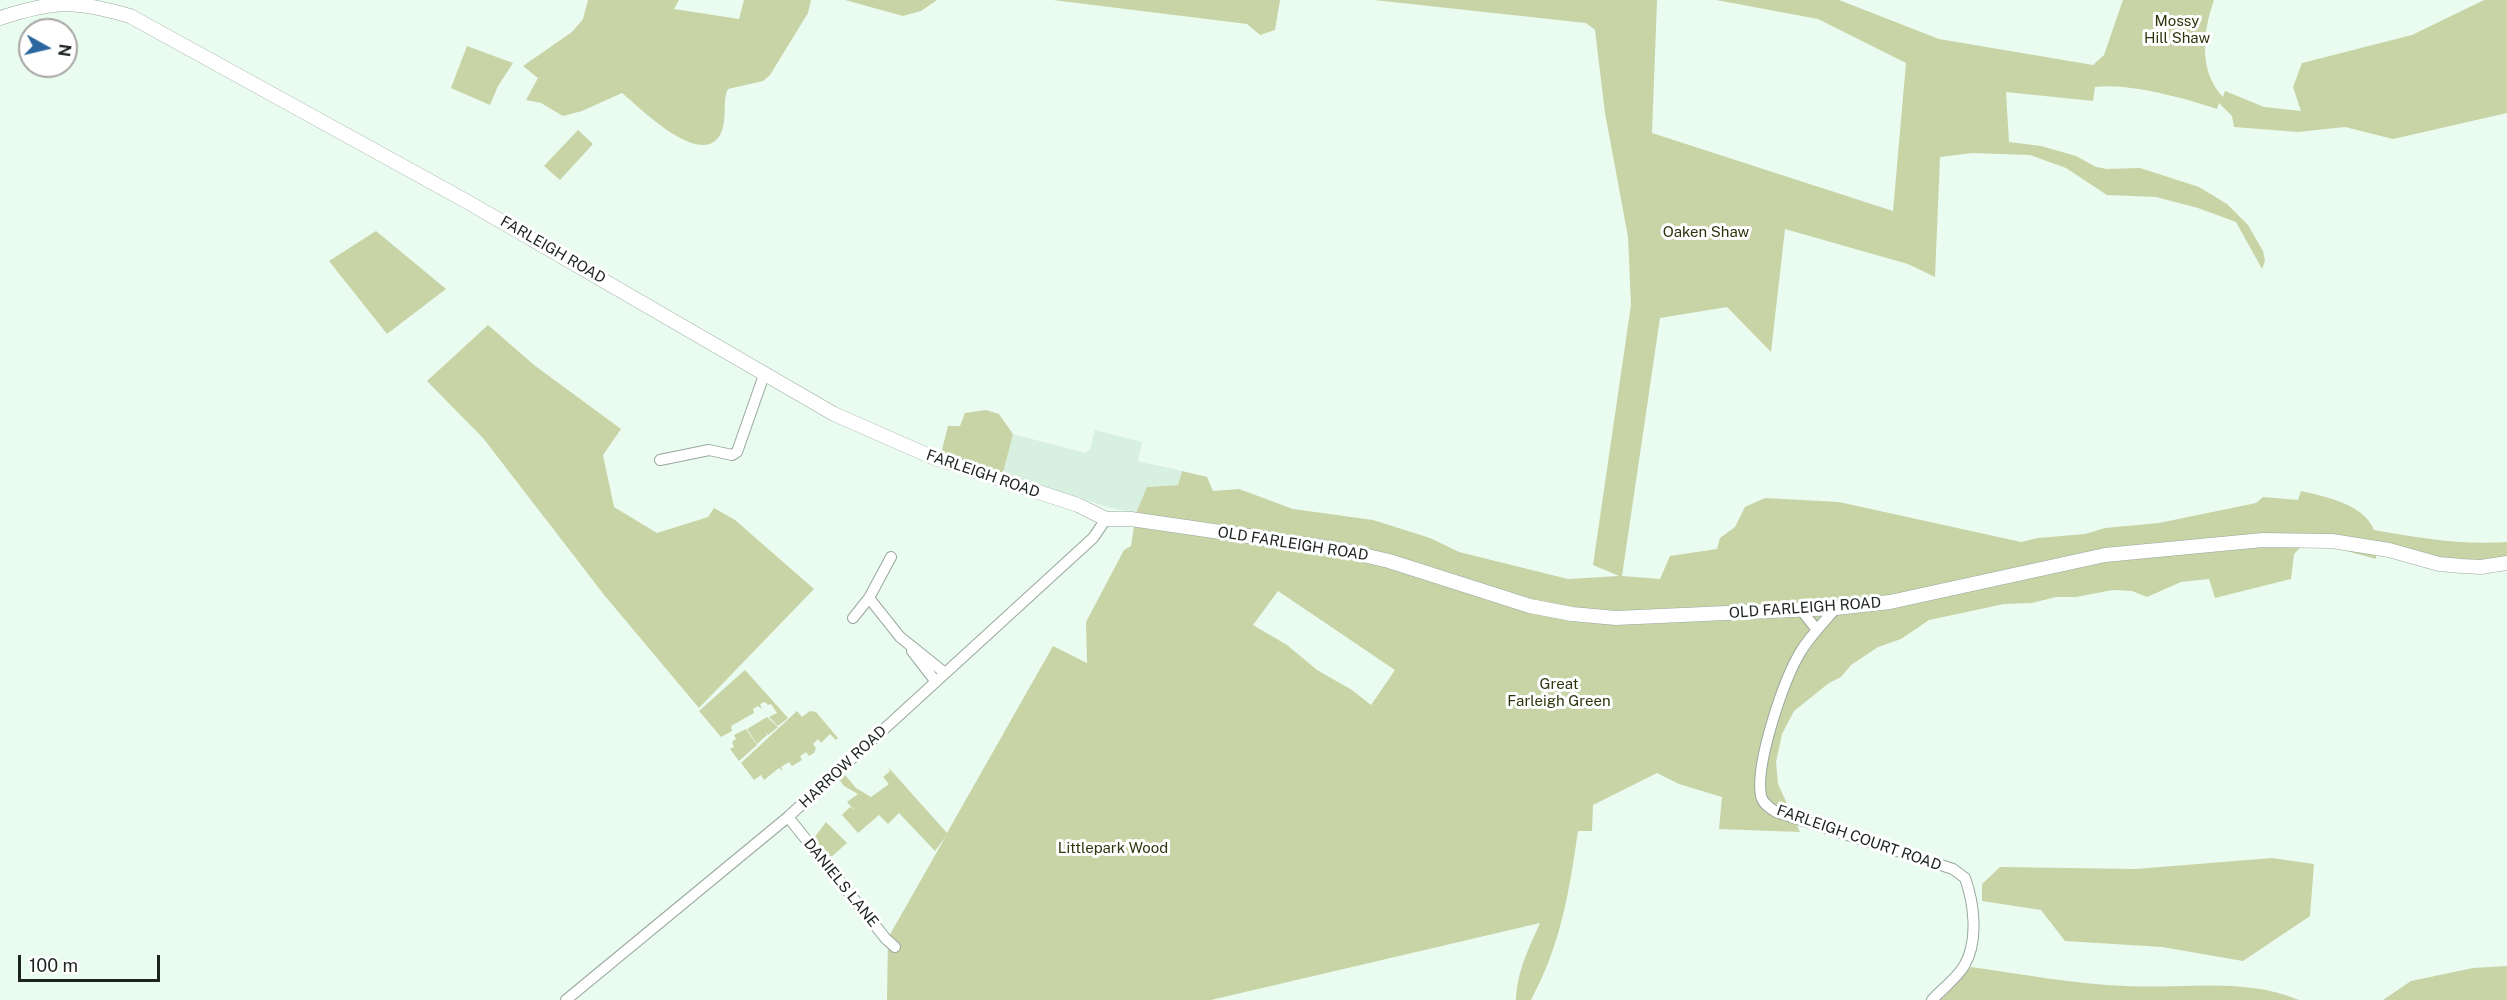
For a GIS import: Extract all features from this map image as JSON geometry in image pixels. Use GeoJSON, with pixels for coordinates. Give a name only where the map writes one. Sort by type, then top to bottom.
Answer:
{"type":"FeatureCollection","features":[{"type":"Feature","properties":{"kind":"street","name":"FARLEIGH ROAD"},"geometry":{"type":"LineString","coordinates":[[0,18],[25,8],[66,1],[93,3],[130,16],[466,201],[834,414],[890,440],[966,469],[1078,505],[1107,519]]}},
{"type":"Feature","properties":{"kind":"street"},"geometry":{"type":"LineString","coordinates":[[660,460],[709,450],[732,455],[737,452],[764,375]]}},
{"type":"Feature","properties":{"kind":"street","name":"OLD FARLEIGH ROAD"},"geometry":{"type":"LineString","coordinates":[[1107,519],[1131,519],[1337,549],[1389,561],[1530,606],[1572,614],[1616,618],[1802,610],[1890,602],[2105,555],[2263,540],[2332,540],[2389,550],[2439,564],[2462,567],[2507,563]]}},
{"type":"Feature","properties":{"kind":"street","name":"HARROW ROAD"},"geometry":{"type":"LineString","coordinates":[[566,1000],[788,817],[1093,538],[1107,519]]}},
{"type":"Feature","properties":{"kind":"street"},"geometry":{"type":"LineString","coordinates":[[853,618],[868,598],[891,557]]}},
{"type":"Feature","properties":{"kind":"street"},"geometry":{"type":"LineString","coordinates":[[868,598],[936,682]]}},
{"type":"Feature","properties":{"kind":"street","name":"FARLEIGH COURT ROAD"},"geometry":{"type":"LineString","coordinates":[[1836,608],[1817,630],[1789,675],[1768,735],[1761,797],[1767,807],[1776,812],[1953,869],[1965,878],[1972,902],[1972,945],[1964,966],[1932,1000]]}},
{"type":"Feature","properties":{"kind":"street"},"geometry":{"type":"LineString","coordinates":[[1802,610],[1817,630]]}},
{"type":"Feature","properties":{"kind":"street"},"geometry":{"type":"LineString","coordinates":[[900,637],[945,673]]}},
{"type":"Feature","properties":{"kind":"street","name":"DANIELS LANE"},"geometry":{"type":"LineString","coordinates":[[788,817],[886,939],[895,947]]}},
{"type":"Feature","properties":{"kind":"shaded area"},"geometry":{"type":"Polygon","coordinates":[[[1095,430],[1142,442],[1138,461],[1182,471],[1178,485],[1147,487],[1136,513],[1107,507],[1075,496],[1072,498],[1002,477],[1013,434],[1085,453],[1090,449],[1095,430]]]}},
{"type":"Feature","properties":{"kind":"green space"},"geometry":{"type":"Polygon","coordinates":[[[588,0],[679,0],[674,9],[739,19],[744,0],[811,0],[808,13],[770,75],[763,81],[728,89],[725,98],[724,123],[720,135],[711,143],[698,145],[670,132],[622,93],[582,111],[563,116],[541,103],[526,100],[538,78],[523,66],[572,32],[583,19],[588,0]]]}},
{"type":"Feature","properties":{"kind":"green space"},"geometry":{"type":"Polygon","coordinates":[[[845,0],[937,0],[921,11],[903,16],[845,0]]]}},
{"type":"Feature","properties":{"kind":"green space"},"geometry":{"type":"Polygon","coordinates":[[[1053,0],[1280,0],[1275,30],[1260,35],[1247,24],[1053,0]]]}},
{"type":"Feature","properties":{"kind":"green space"},"geometry":{"type":"Polygon","coordinates":[[[1374,0],[1657,0],[1652,133],[1893,211],[1906,63],[1818,19],[1716,0],[1839,0],[1939,39],[2093,65],[2104,55],[2123,0],[2214,0],[2207,25],[2205,50],[2206,63],[2215,87],[2223,97],[2225,91],[2264,107],[2301,111],[2293,87],[2302,63],[2412,35],[2484,0],[2507,0],[2507,113],[2393,139],[2345,127],[2298,132],[2234,127],[2232,116],[2219,103],[2217,109],[2173,96],[2124,87],[2095,87],[2093,101],[2006,92],[2009,142],[2041,146],[2076,156],[2096,167],[2140,168],[2199,187],[2227,204],[2248,225],[2263,251],[2265,261],[2262,269],[2236,222],[2198,208],[2156,197],[2107,195],[2066,168],[2030,155],[1972,153],[1940,157],[1935,277],[1908,264],[1785,229],[1771,352],[1727,307],[1660,318],[1622,576],[1660,579],[1670,556],[1717,549],[1720,538],[1735,527],[1745,507],[1765,498],[1839,502],[2021,542],[2038,538],[2085,534],[2105,528],[2159,523],[2256,503],[2263,497],[2298,500],[2301,491],[2332,499],[2353,508],[2369,521],[2374,530],[2457,542],[2507,542],[2507,557],[2477,562],[2376,553],[2376,559],[2328,546],[2301,547],[2294,554],[2291,579],[2215,598],[2209,579],[2181,582],[2147,597],[2132,591],[2113,590],[2076,597],[2056,597],[2032,603],[2004,604],[1929,620],[1901,639],[1878,647],[1851,665],[1841,677],[1829,683],[1794,711],[1782,734],[1776,762],[1778,784],[1800,832],[1719,829],[1722,797],[1679,784],[1657,773],[1593,805],[1592,831],[1578,831],[1567,897],[1557,938],[1531,1000],[1516,1000],[1517,989],[1524,960],[1540,923],[1211,1000],[887,1000],[888,938],[946,836],[935,851],[899,813],[888,824],[879,815],[858,833],[842,815],[850,807],[855,811],[847,802],[858,794],[844,786],[839,779],[845,775],[856,788],[871,797],[889,784],[883,777],[890,771],[888,767],[947,833],[1053,646],[1087,663],[1086,622],[1124,550],[1131,546],[1136,513],[1147,487],[1178,485],[1182,471],[1207,477],[1213,491],[1239,489],[1293,509],[1373,520],[1430,538],[1459,552],[1568,579],[1619,576],[1593,565],[1631,305],[1628,237],[1605,113],[1595,30],[1586,23],[1374,0]],[[1278,591],[1253,625],[1287,645],[1317,670],[1352,690],[1371,705],[1395,670],[1278,591]]]}},
{"type":"Feature","properties":{"kind":"green space"},"geometry":{"type":"Polygon","coordinates":[[[467,46],[513,63],[498,86],[490,105],[451,88],[467,46]]]}},
{"type":"Feature","properties":{"kind":"green space"},"geometry":{"type":"Polygon","coordinates":[[[578,130],[593,144],[560,180],[544,166],[578,130]]]}},
{"type":"Feature","properties":{"kind":"green space"},"geometry":{"type":"Polygon","coordinates":[[[376,231],[446,289],[387,334],[329,261],[376,231]]]}},
{"type":"Feature","properties":{"kind":"green space"},"geometry":{"type":"Polygon","coordinates":[[[488,325],[534,365],[621,429],[603,455],[614,507],[657,533],[708,517],[714,508],[735,520],[814,589],[699,708],[605,596],[483,438],[427,381],[488,325]]]}},
{"type":"Feature","properties":{"kind":"green space"},"geometry":{"type":"Polygon","coordinates":[[[986,410],[999,414],[1013,434],[1002,477],[941,454],[948,426],[960,426],[965,413],[986,410]]]}},
{"type":"Feature","properties":{"kind":"green space"},"geometry":{"type":"Polygon","coordinates":[[[745,670],[788,718],[778,726],[769,717],[777,713],[771,704],[768,705],[765,702],[760,704],[762,709],[758,706],[753,709],[754,713],[731,726],[732,731],[721,737],[699,711],[745,670]]]}},
{"type":"Feature","properties":{"kind":"green space"},"geometry":{"type":"Polygon","coordinates":[[[797,711],[802,717],[810,711],[816,712],[838,738],[836,740],[830,734],[821,743],[818,739],[813,744],[816,748],[814,753],[809,756],[806,752],[800,756],[802,760],[792,766],[789,762],[781,767],[783,771],[779,768],[764,780],[761,775],[754,780],[741,763],[797,711]]]}},
{"type":"Feature","properties":{"kind":"green space"},"geometry":{"type":"Polygon","coordinates":[[[767,717],[778,727],[768,735],[765,732],[767,735],[757,744],[747,729],[767,717]]]}},
{"type":"Feature","properties":{"kind":"green space"},"geometry":{"type":"Polygon","coordinates":[[[746,729],[757,745],[739,761],[730,749],[734,747],[732,742],[736,739],[734,735],[746,729]]]}},
{"type":"Feature","properties":{"kind":"green space"},"geometry":{"type":"Polygon","coordinates":[[[826,822],[847,843],[830,858],[814,838],[826,822]]]}},
{"type":"Feature","properties":{"kind":"green space"},"geometry":{"type":"Polygon","coordinates":[[[2272,858],[2314,864],[2310,916],[2243,961],[2162,947],[2065,941],[2041,910],[1982,901],[1982,884],[2000,867],[2136,869],[2272,858]]]}},
{"type":"Feature","properties":{"kind":"green space"},"geometry":{"type":"Polygon","coordinates":[[[2507,966],[2507,1000],[2383,1000],[2411,981],[2473,968],[2507,966]]]}},
{"type":"Feature","properties":{"kind":"green space"},"geometry":{"type":"Polygon","coordinates":[[[1971,967],[2107,985],[2236,986],[2278,993],[2299,1000],[1937,1000],[1971,967]]]}},
{"type":"Feature","properties":{"kind":"park label","name":"Mossy Hill Shaw"},"geometry":{"type":"Point","coordinates":[2177,30]}},
{"type":"Feature","properties":{"kind":"park label","name":"Oaken Shaw"},"geometry":{"type":"Point","coordinates":[1706,232]}},
{"type":"Feature","properties":{"kind":"park label","name":"Great Farleigh Green"},"geometry":{"type":"Point","coordinates":[1559,692]}},
{"type":"Feature","properties":{"kind":"park label","name":"Littlepark Wood"},"geometry":{"type":"Point","coordinates":[1113,848]}}]}
